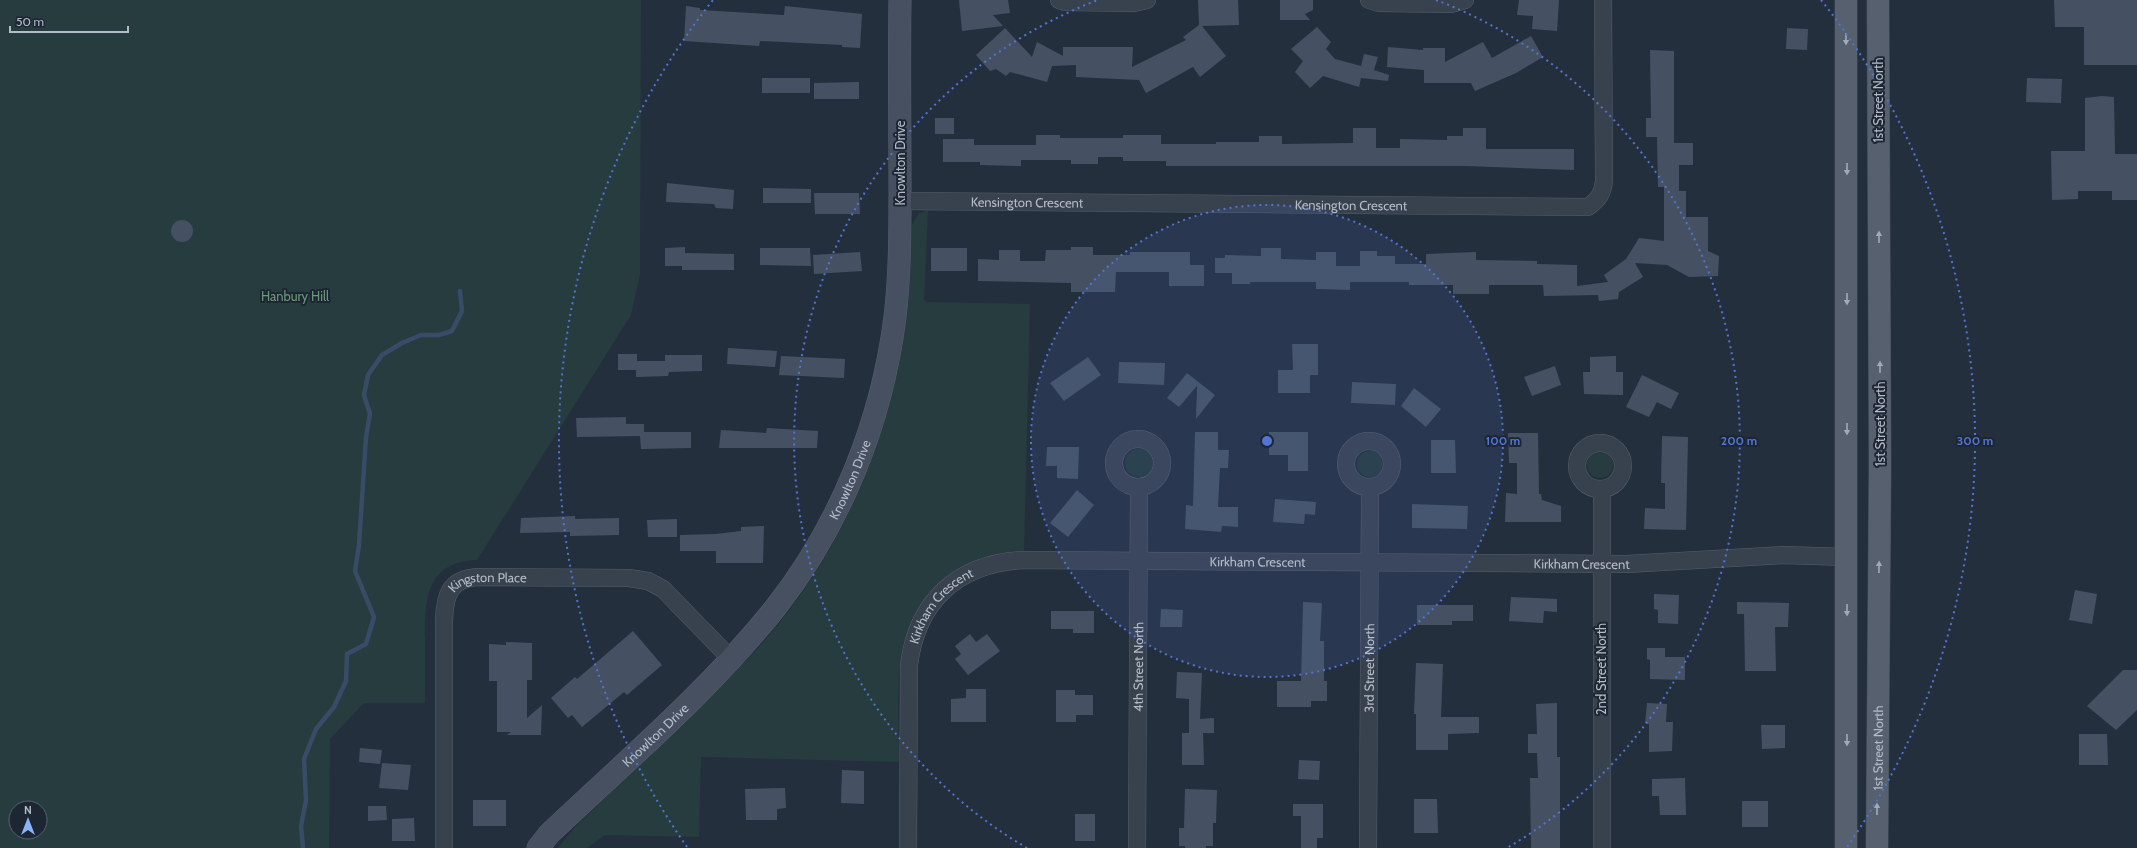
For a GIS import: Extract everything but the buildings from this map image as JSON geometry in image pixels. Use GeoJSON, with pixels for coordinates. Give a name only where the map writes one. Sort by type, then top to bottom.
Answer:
{"type":"FeatureCollection","features":[{"type":"Feature","properties":{"kind":"main road"},"geometry":{"type":"LineString","coordinates":[[1846,0],[1846,848]]}},
{"type":"Feature","properties":{"kind":"main road","name":"1st Street North"},"geometry":{"type":"LineString","coordinates":[[1877,848],[1880,466],[1878,0]]}},
{"type":"Feature","properties":{"kind":"main road"},"geometry":{"type":"LineString","coordinates":[[1847,557],[1860,572],[1866,588],[1866,667],[1868,694],[1877,751]]}},
{"type":"Feature","properties":{"kind":"street","name":"Knowlton Drive"},"geometry":{"type":"LineString","coordinates":[[538,848],[549,834],[731,658],[778,605],[817,547],[837,512],[855,468],[875,410],[890,348],[898,285],[900,201],[900,0]]}},
{"type":"Feature","properties":{"kind":"street"},"geometry":{"type":"LineString","coordinates":[[1059,0],[1065,2],[1134,3],[1146,0]]}},
{"type":"Feature","properties":{"kind":"street"},"geometry":{"type":"LineString","coordinates":[[1369,0],[1379,3],[1451,4],[1465,0]]}},
{"type":"Feature","properties":{"kind":"street","name":"Kensington Crescent"},"geometry":{"type":"LineString","coordinates":[[900,201],[1588,207],[1598,200],[1603,190],[1604,180],[1603,0]]}},
{"type":"Feature","properties":{"kind":"street","name":"4th Street North"},"geometry":{"type":"LineString","coordinates":[[1137,848],[1139,486]]}},
{"type":"Feature","properties":{"kind":"street","name":"3rd Street North"},"geometry":{"type":"LineString","coordinates":[[1368,848],[1370,488]]}},
{"type":"Feature","properties":{"kind":"street","name":"2nd Street North"},"geometry":{"type":"LineString","coordinates":[[1602,489],[1602,848]]}},
{"type":"Feature","properties":{"kind":"street","name":"Kirkham Crescent"},"geometry":{"type":"LineString","coordinates":[[908,848],[909,665],[911,646],[918,626],[931,604],[949,586],[967,573],[1005,561],[1601,564],[1666,563],[1783,555],[1847,557]]}},
{"type":"Feature","properties":{"kind":"street","name":"Kingston Place"},"geometry":{"type":"LineString","coordinates":[[444,848],[444,620],[446,598],[455,584],[462,580],[477,577],[630,578],[648,581],[663,589],[731,658]]}},
{"type":"Feature","properties":{"kind":"green space","name":"Hanbury Hill"},"geometry":{"type":"Polygon","coordinates":[[[0,0],[641,0],[640,275],[631,315],[477,560],[460,562],[447,568],[437,576],[431,587],[427,599],[425,627],[425,703],[364,703],[330,739],[329,848],[0,848],[0,0]]]}},
{"type":"Feature","properties":{"kind":"green space"},"geometry":{"type":"Polygon","coordinates":[[[928,210],[924,300],[927,302],[1030,304],[1024,551],[985,557],[950,575],[928,595],[913,618],[904,644],[900,672],[898,701],[899,762],[701,757],[699,837],[605,835],[587,848],[558,848],[577,825],[757,649],[794,604],[819,567],[841,528],[877,445],[890,402],[900,358],[907,314],[912,225],[919,213],[928,210]]]}},
{"type":"Feature","properties":{"kind":"green space"},"geometry":{"type":"Polygon","coordinates":[[[1139,449],[1149,453],[1153,463],[1149,473],[1139,477],[1129,473],[1125,463],[1129,453],[1139,449]]]}},
{"type":"Feature","properties":{"kind":"green space"},"geometry":{"type":"Polygon","coordinates":[[[1370,451],[1379,455],[1383,464],[1379,473],[1370,477],[1361,473],[1357,464],[1361,455],[1370,451]]]}},
{"type":"Feature","properties":{"kind":"green space"},"geometry":{"type":"Polygon","coordinates":[[[1600,452],[1609,456],[1613,465],[1609,474],[1600,478],[1591,474],[1587,465],[1591,456],[1600,452]]]}},
{"type":"Feature","properties":{"kind":"waterway"},"geometry":{"type":"LineString","coordinates":[[303,848],[301,826],[306,800],[304,759],[316,729],[334,707],[346,681],[347,654],[366,644],[374,617],[355,571],[359,545],[366,437],[370,414],[364,395],[368,375],[382,355],[402,343],[421,335],[439,335],[452,331],[462,311],[460,291]]}}]}
